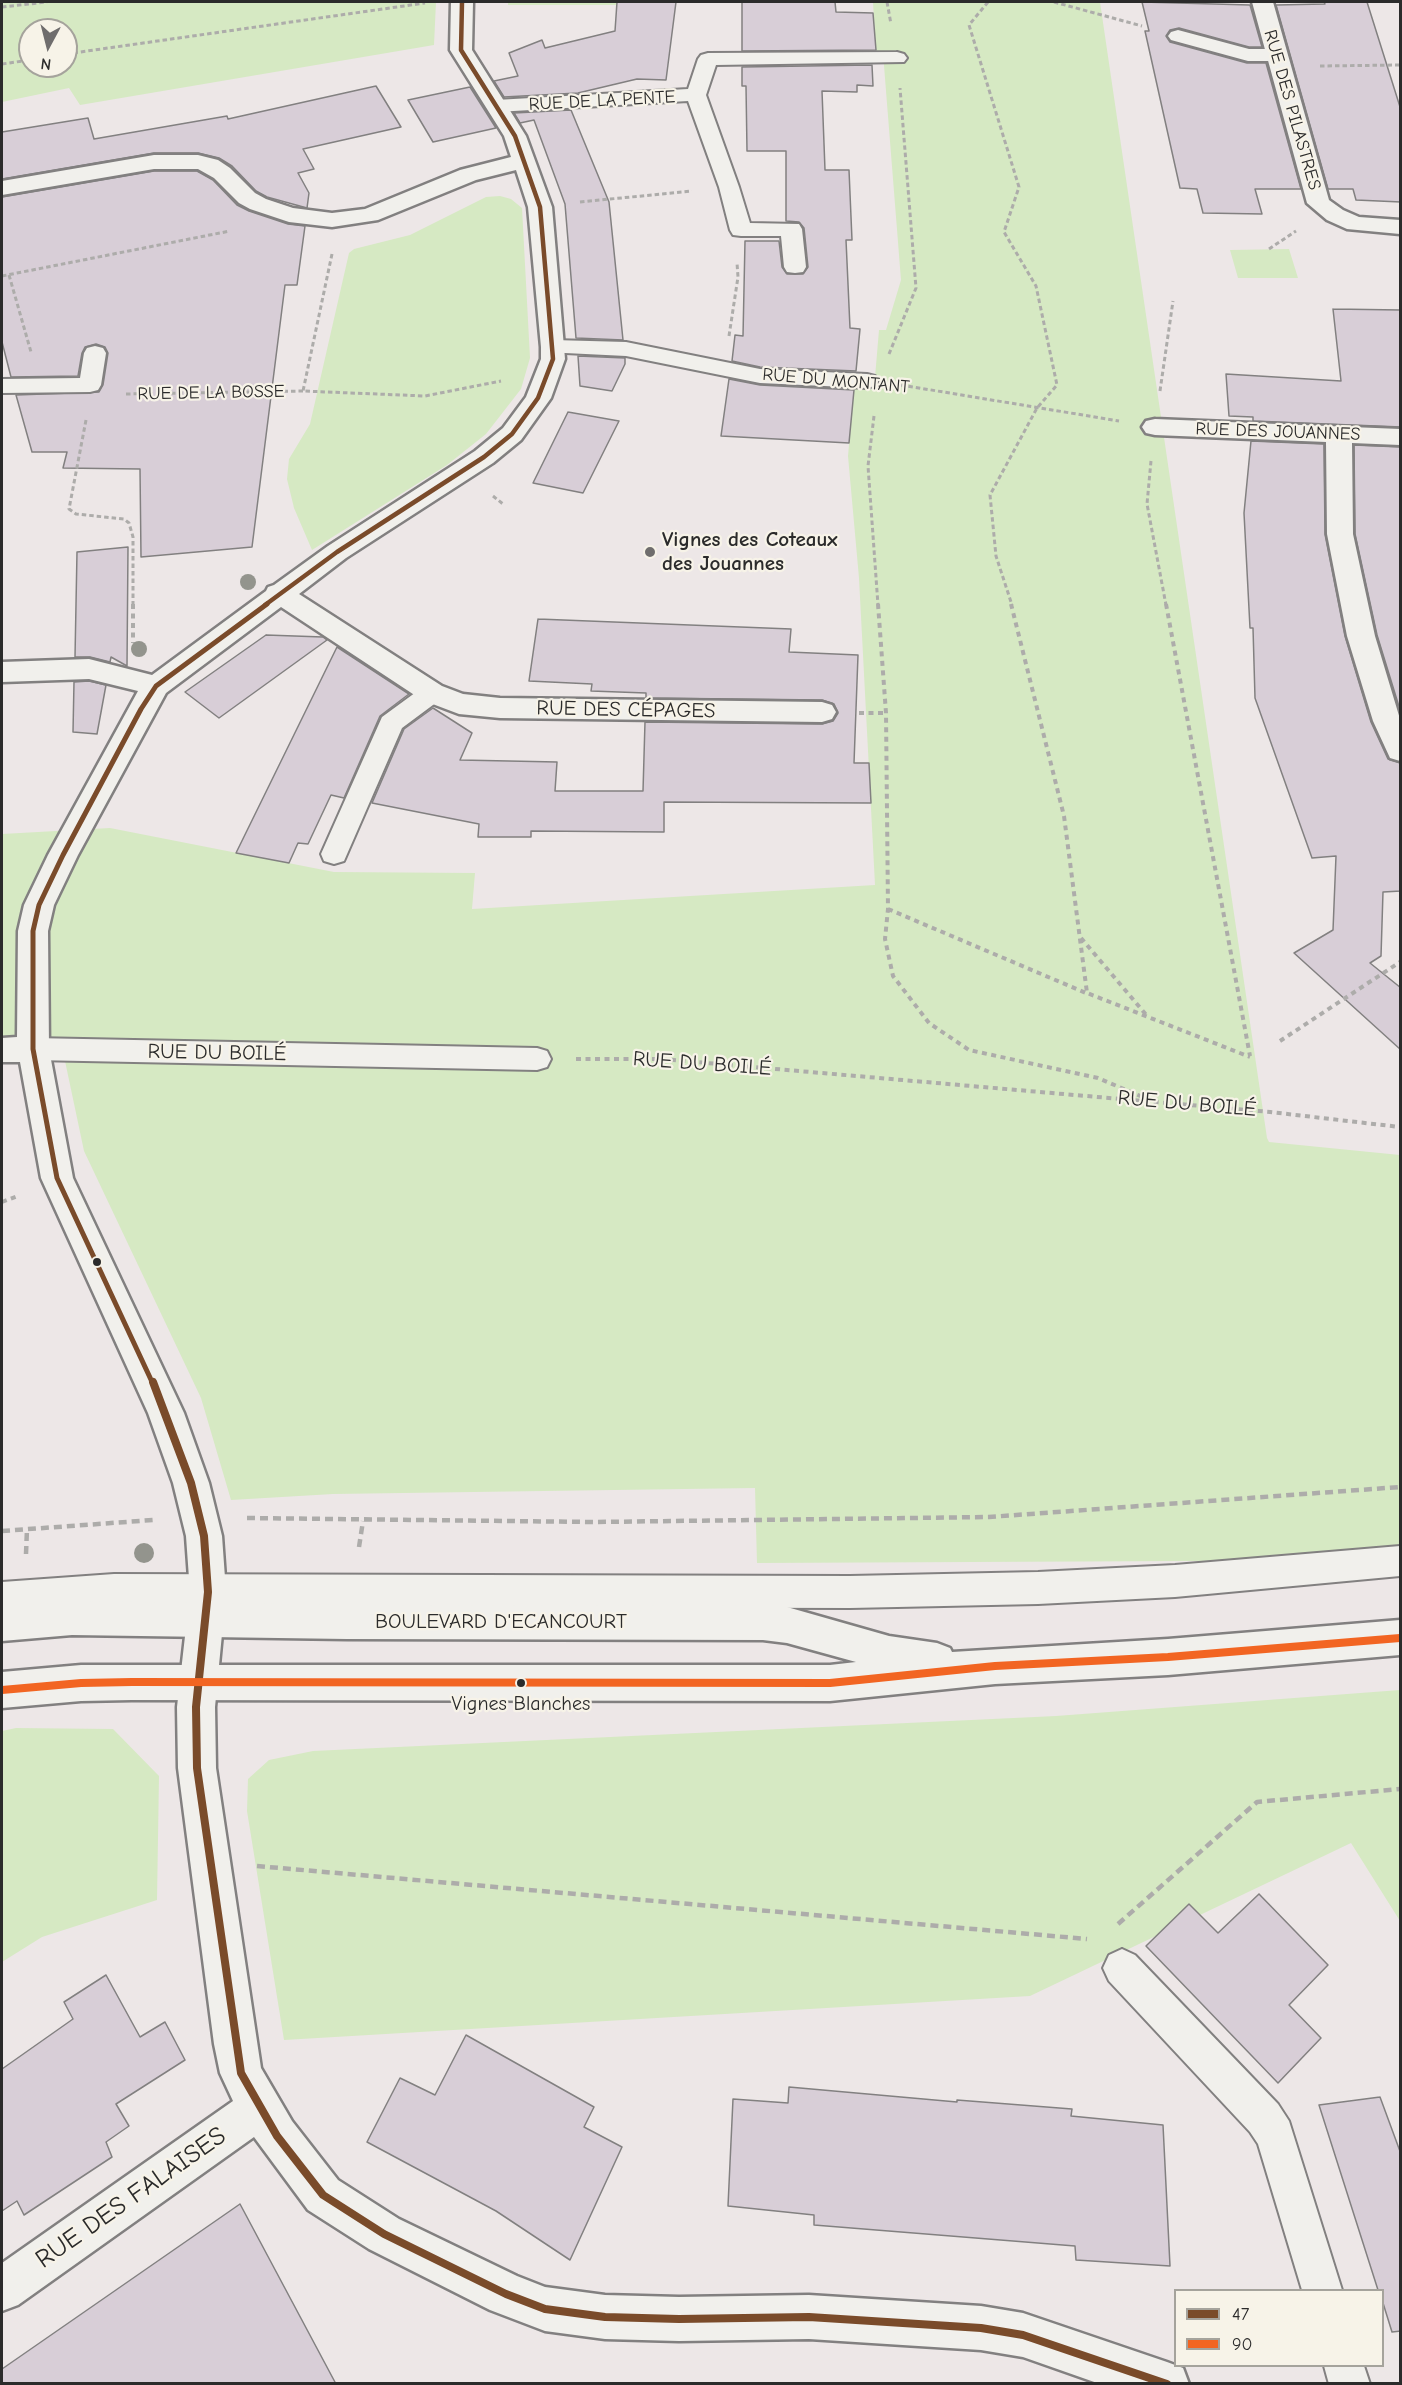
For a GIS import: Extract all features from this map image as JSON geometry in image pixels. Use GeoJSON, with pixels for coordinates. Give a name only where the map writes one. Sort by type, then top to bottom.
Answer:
{"type":"FeatureCollection","features":[{"type":"Feature","properties":{"kind":"street"},"geometry":{"type":"LineString","coordinates":[[462,2],[459,29],[461,50],[515,136],[542,219],[553,360],[538,398],[512,434],[484,457],[390,516],[278,593],[156,686],[126,736],[39,905],[33,931],[17,1050],[57,1178],[166,1413],[191,1483],[204,1536],[207,1605],[196,1707],[197,1768],[241,2073],[277,2136],[323,2196],[384,2234],[506,2294],[545,2309],[605,2317],[679,2319],[809,2317],[981,2328],[1023,2335],[1167,2384]]}},
{"type":"Feature","properties":{"kind":"street","name":"RUE DES PILASTRES"},"geometry":{"type":"LineString","coordinates":[[1262,2],[1319,203],[1335,215],[1355,224],[1401,227]]}},
{"type":"Feature","properties":{"kind":"street"},"geometry":{"type":"LineString","coordinates":[[2,189],[154,162],[190,161],[210,165],[247,198],[258,204],[289,215],[332,220],[370,215],[468,175],[497,166],[524,162]]}},
{"type":"Feature","properties":{"kind":"street","name":"RUE DES JOUANNES"},"geometry":{"type":"LineString","coordinates":[[1155,427],[1401,437]]}},
{"type":"Feature","properties":{"kind":"street"},"geometry":{"type":"LineString","coordinates":[[1339,435],[1340,534],[1361,636],[1387,721],[1401,752]]}},
{"type":"Feature","properties":{"kind":"street","name":"RUE DES CÉPAGES"},"geometry":{"type":"LineString","coordinates":[[278,593],[432,693],[459,704],[500,708],[822,712]]}},
{"type":"Feature","properties":{"kind":"street"},"geometry":{"type":"LineString","coordinates":[[2,672],[89,669],[156,686]]}},
{"type":"Feature","properties":{"kind":"street","name":"BOULEVARD D'ECANCOURT"},"geometry":{"type":"LineString","coordinates":[[2,1624],[207,1605],[347,1622],[787,1624],[889,1654],[932,1661],[995,1666]]}},
{"type":"Feature","properties":{"kind":"street","name":"BOULEVARD D'ECANCOURT"},"geometry":{"type":"LineString","coordinates":[[2,1690],[81,1683],[830,1683],[995,1666],[1168,1657],[1401,1638]]}},
{"type":"Feature","properties":{"kind":"street","name":"RUE DES FALAISES"},"geometry":{"type":"LineString","coordinates":[[2,2289],[260,2107]]}},
{"type":"Feature","properties":{"kind":"lane"},"geometry":{"type":"LineString","coordinates":[[1178,36],[1248,55],[1277,60]]}},
{"type":"Feature","properties":{"kind":"lane","name":"RUE DE LA PENTE"},"geometry":{"type":"LineString","coordinates":[[496,106],[696,95],[708,59],[897,58]]}},
{"type":"Feature","properties":{"kind":"lane"},"geometry":{"type":"LineString","coordinates":[[696,95],[729,187],[741,230],[791,229],[795,267]]}},
{"type":"Feature","properties":{"kind":"lane","name":"RUE DU MONTANT"},"geometry":{"type":"LineString","coordinates":[[553,346],[626,349],[760,376],[872,381]]}},
{"type":"Feature","properties":{"kind":"lane"},"geometry":{"type":"LineString","coordinates":[[2,386],[90,385],[95,352]]}},
{"type":"Feature","properties":{"kind":"lane"},"geometry":{"type":"LineString","coordinates":[[334,854],[391,723],[432,693]]}},
{"type":"Feature","properties":{"kind":"lane","name":"RUE DU BOILÉ"},"geometry":{"type":"LineString","coordinates":[[17,1050],[537,1059]]}},
{"type":"Feature","properties":{"kind":"lane"},"geometry":{"type":"LineString","coordinates":[[2,1598],[85,1591],[207,1605],[1027,1588],[1175,1581],[1401,1562]]}},
{"type":"Feature","properties":{"kind":"lane"},"geometry":{"type":"LineString","coordinates":[[1111,1954],[1264,2118],[1275,2135],[1322,2289]]}},
{"type":"Feature","properties":{"kind":"lane"},"geometry":{"type":"LineString","coordinates":[[1344,2367],[1350,2384]]}},
{"type":"Feature","properties":{"kind":"path"},"geometry":{"type":"LineString","coordinates":[[2,7],[47,2]]}},
{"type":"Feature","properties":{"kind":"path"},"geometry":{"type":"LineString","coordinates":[[888,2],[897,58],[916,288],[872,381],[868,466],[886,713],[888,909],[885,939],[892,976],[928,1023],[969,1050],[1098,1078],[1152,1101]]}},
{"type":"Feature","properties":{"kind":"path"},"geometry":{"type":"LineString","coordinates":[[988,2],[969,25],[1019,187],[1004,232],[1036,286],[1057,385],[1037,408],[990,495],[996,556],[1015,616],[1064,816],[1086,993]]}},
{"type":"Feature","properties":{"kind":"path"},"geometry":{"type":"LineString","coordinates":[[1054,2],[1178,36]]}},
{"type":"Feature","properties":{"kind":"path"},"geometry":{"type":"LineString","coordinates":[[78,52],[422,3]]}},
{"type":"Feature","properties":{"kind":"path"},"geometry":{"type":"LineString","coordinates":[[1277,60],[1401,65]]}},
{"type":"Feature","properties":{"kind":"path"},"geometry":{"type":"LineString","coordinates":[[2,64],[18,62]]}},
{"type":"Feature","properties":{"kind":"path"},"geometry":{"type":"LineString","coordinates":[[570,204],[729,187]]}},
{"type":"Feature","properties":{"kind":"path"},"geometry":{"type":"LineString","coordinates":[[723,369],[738,277],[735,240],[741,230]]}},
{"type":"Feature","properties":{"kind":"path"},"geometry":{"type":"LineString","coordinates":[[2,276],[233,231]]}},
{"type":"Feature","properties":{"kind":"path"},"geometry":{"type":"LineString","coordinates":[[1269,249],[1296,231]]}},
{"type":"Feature","properties":{"kind":"path"},"geometry":{"type":"LineString","coordinates":[[303,391],[331,261]]}},
{"type":"Feature","properties":{"kind":"path"},"geometry":{"type":"LineString","coordinates":[[9,275],[31,345],[33,385]]}},
{"type":"Feature","properties":{"kind":"path"},"geometry":{"type":"LineString","coordinates":[[888,909],[1086,993],[1250,1057],[1147,504],[1155,427],[1173,301]]}},
{"type":"Feature","properties":{"kind":"path","name":"RUE DE LA BOSSE"},"geometry":{"type":"LineString","coordinates":[[120,394],[303,391],[426,396],[503,380]]}},
{"type":"Feature","properties":{"kind":"path","name":"RUE DU MONTANT"},"geometry":{"type":"LineString","coordinates":[[872,381],[1155,427]]}},
{"type":"Feature","properties":{"kind":"path"},"geometry":{"type":"LineString","coordinates":[[90,385],[91,395],[69,509],[76,514],[124,519],[129,523],[133,537],[133,644]]}},
{"type":"Feature","properties":{"kind":"path"},"geometry":{"type":"LineString","coordinates":[[853,713],[886,713]]}},
{"type":"Feature","properties":{"kind":"path"},"geometry":{"type":"LineString","coordinates":[[1079,936],[1149,1017]]}},
{"type":"Feature","properties":{"kind":"path"},"geometry":{"type":"LineString","coordinates":[[1280,1041],[1401,962]]}},
{"type":"Feature","properties":{"kind":"path","name":"RUE DU BOILÉ"},"geometry":{"type":"LineString","coordinates":[[537,1059],[661,1059],[1152,1101],[1401,1126]]}},
{"type":"Feature","properties":{"kind":"path"},"geometry":{"type":"LineString","coordinates":[[2,1202],[22,1195]]}},
{"type":"Feature","properties":{"kind":"path"},"geometry":{"type":"LineString","coordinates":[[2,1530],[198,1516],[363,1521],[584,1522],[989,1517],[1401,1487]]}},
{"type":"Feature","properties":{"kind":"path"},"geometry":{"type":"LineString","coordinates":[[1108,1932],[1257,1802],[1401,1789]]}},
{"type":"Feature","properties":{"kind":"path"},"geometry":{"type":"LineString","coordinates":[[245,1865],[1111,1954]]}},
{"type":"Feature","properties":{"kind":"green space"},"geometry":{"type":"Polygon","coordinates":[[[2,2],[436,2],[434,45],[80,105],[69,88],[2,102],[2,2]]]}},
{"type":"Feature","properties":{"kind":"green space"},"geometry":{"type":"Polygon","coordinates":[[[508,2],[617,2],[617,5],[508,5],[508,2]]]}},
{"type":"Feature","properties":{"kind":"green space"},"geometry":{"type":"Polygon","coordinates":[[[873,2],[1100,2],[1267,1138],[1269,1142],[1400,1155],[1400,1560],[757,1563],[755,1488],[333,1494],[231,1500],[201,1398],[84,1151],[61,1042],[2,1045],[2,834],[110,828],[334,872],[475,873],[472,909],[875,885],[859,578],[848,456],[854,388],[874,389],[879,330],[886,330],[901,280],[883,53],[876,53],[873,2]]]}},
{"type":"Feature","properties":{"kind":"green space"},"geometry":{"type":"Polygon","coordinates":[[[500,196],[511,199],[522,208],[530,358],[521,389],[486,434],[447,465],[312,550],[294,508],[287,479],[289,459],[310,424],[349,253],[354,249],[410,235],[486,197],[500,196]]]}},
{"type":"Feature","properties":{"kind":"green space"},"geometry":{"type":"Polygon","coordinates":[[[1289,249],[1298,278],[1238,278],[1230,250],[1289,249]]]}},
{"type":"Feature","properties":{"kind":"green space"},"geometry":{"type":"Polygon","coordinates":[[[1400,1690],[1400,1921],[1351,1843],[1030,1996],[284,2040],[247,1811],[248,1779],[269,1760],[313,1751],[1056,1716],[1400,1690]]]}},
{"type":"Feature","properties":{"kind":"green space"},"geometry":{"type":"Polygon","coordinates":[[[16,1728],[113,1729],[159,1776],[157,1900],[42,1937],[2,1962],[2,1731],[16,1728]]]}},
{"type":"Feature","properties":{"kind":"building"},"geometry":{"type":"Polygon","coordinates":[[[617,2],[676,2],[666,80],[637,79],[578,93],[504,97],[494,81],[518,76],[509,53],[542,40],[545,48],[615,31],[617,2]]]}},
{"type":"Feature","properties":{"kind":"building"},"geometry":{"type":"Polygon","coordinates":[[[742,2],[835,2],[836,12],[873,13],[876,50],[742,51],[742,2]]]}},
{"type":"Feature","properties":{"kind":"building"},"geometry":{"type":"Polygon","coordinates":[[[1142,2],[1250,5],[1262,47],[1249,47],[1179,28],[1170,30],[1166,36],[1170,42],[1247,63],[1266,63],[1301,189],[1255,189],[1262,214],[1203,213],[1197,189],[1180,188],[1145,31],[1149,31],[1142,2]]]}},
{"type":"Feature","properties":{"kind":"building"},"geometry":{"type":"Polygon","coordinates":[[[1324,2],[1367,2],[1401,110],[1401,202],[1356,200],[1353,189],[1328,189],[1276,5],[1325,4],[1324,2]]]}},
{"type":"Feature","properties":{"kind":"building"},"geometry":{"type":"Polygon","coordinates":[[[872,65],[873,86],[857,85],[857,92],[822,91],[825,170],[849,170],[852,240],[846,240],[850,328],[860,329],[856,371],[760,367],[732,361],[735,335],[743,336],[745,241],[779,241],[782,267],[787,274],[803,274],[808,267],[804,228],[799,222],[786,221],[786,151],[747,151],[746,86],[742,86],[742,67],[872,65]]]}},
{"type":"Feature","properties":{"kind":"building"},"geometry":{"type":"Polygon","coordinates":[[[376,86],[401,127],[303,149],[314,169],[298,173],[309,193],[307,208],[267,197],[256,191],[232,166],[219,158],[198,153],[154,153],[2,179],[2,132],[88,118],[94,139],[227,116],[228,119],[376,86]]]}},
{"type":"Feature","properties":{"kind":"building"},"geometry":{"type":"Polygon","coordinates":[[[470,87],[496,128],[433,142],[408,100],[470,87]]]}},
{"type":"Feature","properties":{"kind":"building"},"geometry":{"type":"Polygon","coordinates":[[[571,110],[609,202],[623,340],[576,338],[565,204],[534,120],[520,123],[514,113],[571,110]]]}},
{"type":"Feature","properties":{"kind":"building"},"geometry":{"type":"Polygon","coordinates":[[[154,171],[197,171],[213,180],[237,205],[288,224],[305,226],[297,285],[285,285],[252,547],[141,557],[140,469],[63,468],[67,452],[32,452],[16,395],[99,392],[103,385],[108,353],[105,347],[96,344],[85,347],[78,376],[11,377],[2,342],[2,197],[154,171]]]}},
{"type":"Feature","properties":{"kind":"building"},"geometry":{"type":"Polygon","coordinates":[[[1333,309],[1401,310],[1401,427],[1253,421],[1253,417],[1229,416],[1226,374],[1341,381],[1333,309]]]}},
{"type":"Feature","properties":{"kind":"building"},"geometry":{"type":"Polygon","coordinates":[[[578,356],[625,358],[625,364],[612,391],[580,386],[578,356]]]}},
{"type":"Feature","properties":{"kind":"building"},"geometry":{"type":"Polygon","coordinates":[[[729,379],[760,385],[854,390],[849,443],[721,436],[729,379]]]}},
{"type":"Feature","properties":{"kind":"building"},"geometry":{"type":"Polygon","coordinates":[[[568,412],[619,421],[583,493],[533,483],[568,412]]]}},
{"type":"Feature","properties":{"kind":"building"},"geometry":{"type":"Polygon","coordinates":[[[1251,441],[1324,444],[1325,534],[1345,636],[1371,722],[1388,759],[1401,763],[1401,891],[1383,892],[1381,956],[1370,963],[1401,988],[1401,1050],[1294,953],[1333,930],[1336,856],[1312,858],[1255,698],[1253,628],[1250,628],[1244,513],[1251,441]]]}},
{"type":"Feature","properties":{"kind":"building"},"geometry":{"type":"Polygon","coordinates":[[[1354,445],[1401,447],[1401,713],[1377,635],[1355,534],[1354,445]]]}},
{"type":"Feature","properties":{"kind":"building"},"geometry":{"type":"Polygon","coordinates":[[[128,547],[127,666],[111,657],[110,662],[90,657],[75,657],[77,552],[128,547]]]}},
{"type":"Feature","properties":{"kind":"building"},"geometry":{"type":"Polygon","coordinates":[[[538,619],[791,629],[789,652],[858,655],[854,763],[869,763],[871,803],[664,802],[664,832],[531,831],[531,837],[478,837],[479,824],[372,803],[404,729],[433,708],[472,733],[460,760],[557,762],[555,791],[643,791],[645,722],[822,724],[833,721],[838,713],[834,704],[822,700],[646,698],[646,693],[591,691],[592,684],[529,681],[538,619]]]}},
{"type":"Feature","properties":{"kind":"building"},"geometry":{"type":"Polygon","coordinates":[[[266,635],[323,637],[327,640],[219,718],[185,692],[266,635]]]}},
{"type":"Feature","properties":{"kind":"building"},"geometry":{"type":"Polygon","coordinates":[[[337,647],[409,694],[380,716],[344,798],[331,795],[308,844],[298,843],[289,863],[236,853],[337,647]]]}},
{"type":"Feature","properties":{"kind":"building"},"geometry":{"type":"Polygon","coordinates":[[[89,681],[106,685],[97,734],[73,732],[74,682],[89,681]]]}},
{"type":"Feature","properties":{"kind":"building"},"geometry":{"type":"Polygon","coordinates":[[[1259,1894],[1328,1965],[1289,2005],[1321,2038],[1278,2083],[1146,1946],[1189,1904],[1218,1933],[1259,1894]]]}},
{"type":"Feature","properties":{"kind":"building"},"geometry":{"type":"Polygon","coordinates":[[[106,1975],[140,2037],[165,2022],[185,2060],[116,2104],[129,2126],[106,2142],[112,2157],[24,2215],[17,2201],[2,2211],[2,2069],[73,2019],[64,2002],[106,1975]]]}},
{"type":"Feature","properties":{"kind":"building"},"geometry":{"type":"Polygon","coordinates":[[[466,2035],[594,2107],[584,2127],[622,2147],[570,2260],[496,2211],[367,2142],[400,2078],[435,2095],[466,2035]]]}},
{"type":"Feature","properties":{"kind":"building"},"geometry":{"type":"Polygon","coordinates":[[[789,2087],[957,2102],[957,2100],[1072,2109],[1071,2116],[1163,2125],[1170,2266],[1076,2260],[1075,2246],[814,2225],[814,2215],[728,2206],[733,2099],[788,2103],[789,2087]]]}},
{"type":"Feature","properties":{"kind":"building"},"geometry":{"type":"Polygon","coordinates":[[[1380,2097],[1401,2154],[1401,2331],[1392,2332],[1384,2306],[1384,2289],[1378,2289],[1319,2105],[1380,2097]]]}},
{"type":"Feature","properties":{"kind":"building"},"geometry":{"type":"Polygon","coordinates":[[[240,2204],[336,2384],[2,2384],[2,2369],[240,2204]]]}},
{"type":"Feature","properties":{"kind":"transit line","name":"47"},"geometry":{"type":"LineString","coordinates":[[462,2],[461,50],[515,136],[540,207],[553,359],[538,398],[512,434],[484,457],[337,552],[156,686],[141,709],[63,855],[39,905],[33,931],[33,1049],[57,1178],[166,1413],[191,1483],[204,1536],[208,1592],[196,1707],[197,1768],[241,2073],[277,2136],[323,2195],[384,2234],[506,2294],[545,2309],[605,2317],[679,2319],[809,2317],[981,2328],[1023,2335],[1167,2384]]}},
{"type":"Feature","properties":{"kind":"transit line","name":"90"},"geometry":{"type":"LineString","coordinates":[[2,1690],[81,1683],[132,1682],[830,1683],[995,1666],[1168,1657],[1400,1638]]}},
{"type":"Feature","properties":{"kind":"place","name":"Vignes des Coteaux des Jouannes"},"geometry":{"type":"Point","coordinates":[650,552]}},
{"type":"Feature","properties":{"kind":"place","name":"Vignes Blanches"},"geometry":{"type":"Point","coordinates":[521,1683]}}]}
